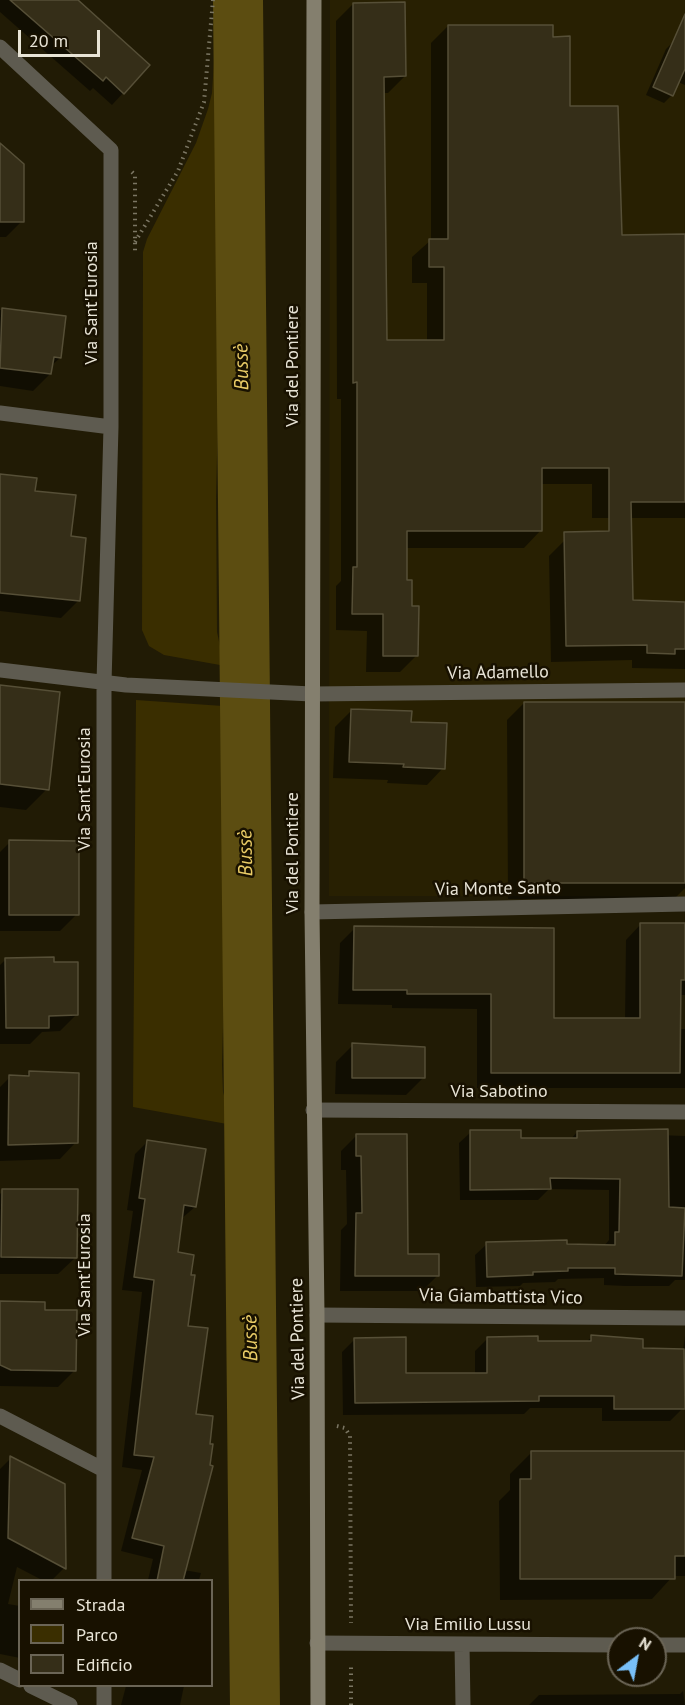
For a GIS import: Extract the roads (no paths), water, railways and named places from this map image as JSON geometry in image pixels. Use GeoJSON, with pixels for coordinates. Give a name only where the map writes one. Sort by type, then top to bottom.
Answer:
{"type":"FeatureCollection","features":[{"type":"Feature","properties":{"kind":"main road","name":"Via del Pontiere"},"geometry":{"type":"LineString","coordinates":[[314,0],[312,912],[318,1426],[318,1705]]}},
{"type":"Feature","properties":{"kind":"street","name":"Via Sant'Eurosia"},"geometry":{"type":"LineString","coordinates":[[0,47],[111,150],[111,427],[104,683],[104,1579]]}},
{"type":"Feature","properties":{"kind":"street"},"geometry":{"type":"LineString","coordinates":[[0,413],[111,427]]}},
{"type":"Feature","properties":{"kind":"street","name":"Via Adamello"},"geometry":{"type":"LineString","coordinates":[[0,670],[104,683],[206,691],[312,694],[685,690]]}},
{"type":"Feature","properties":{"kind":"street","name":"Via Monte Santo"},"geometry":{"type":"LineString","coordinates":[[312,912],[685,904]]}},
{"type":"Feature","properties":{"kind":"street","name":"Via Sabotino"},"geometry":{"type":"LineString","coordinates":[[314,1110],[685,1112]]}},
{"type":"Feature","properties":{"kind":"street","name":"Via Giambattista Vico"},"geometry":{"type":"LineString","coordinates":[[317,1315],[685,1318]]}},
{"type":"Feature","properties":{"kind":"street"},"geometry":{"type":"LineString","coordinates":[[0,1416],[104,1470]]}},
{"type":"Feature","properties":{"kind":"street","name":"Via Emilio Lussu"},"geometry":{"type":"LineString","coordinates":[[318,1643],[607,1645]]}},
{"type":"Feature","properties":{"kind":"street"},"geometry":{"type":"LineString","coordinates":[[462,1644],[463,1705]]}},
{"type":"Feature","properties":{"kind":"street"},"geometry":{"type":"LineString","coordinates":[[667,1645],[685,1645]]}},
{"type":"Feature","properties":{"kind":"street"},"geometry":{"type":"LineString","coordinates":[[0,1670],[18,1679]]}},
{"type":"Feature","properties":{"kind":"street"},"geometry":{"type":"LineString","coordinates":[[33,1687],[70,1705]]}},
{"type":"Feature","properties":{"kind":"street"},"geometry":{"type":"LineString","coordinates":[[104,1687],[104,1705]]}},
{"type":"Feature","properties":{"kind":"waterway","name":"Bussè"},"geometry":{"type":"LineString","coordinates":[[238,0],[255,1705]]}}]}
